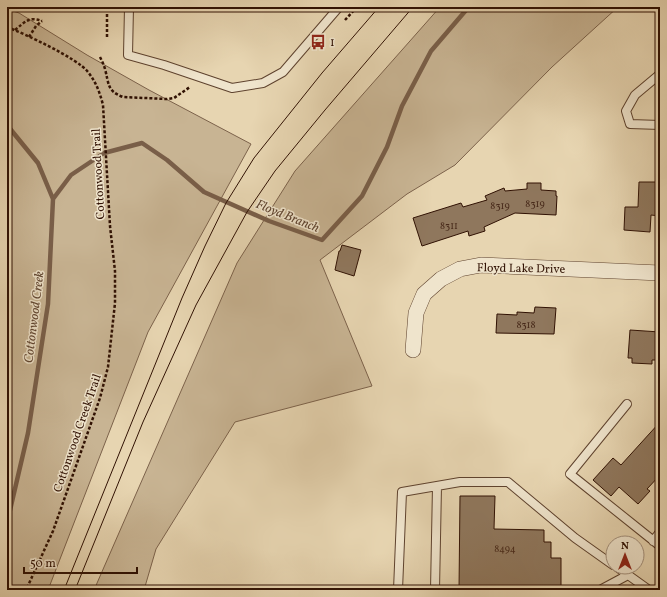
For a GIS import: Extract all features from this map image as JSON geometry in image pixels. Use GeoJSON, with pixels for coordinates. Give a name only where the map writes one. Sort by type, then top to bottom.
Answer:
{"type":"FeatureCollection","features":[{"type":"Feature","properties":{"kind":"street","name":"Floyd Lake Drive"},"geometry":{"type":"LineString","coordinates":[[413,350],[416,313],[424,294],[440,279],[460,269],[481,265],[660,273]]}},
{"type":"Feature","properties":{"kind":"lane"},"geometry":{"type":"LineString","coordinates":[[129,7],[128,55],[193,74],[232,88],[263,83],[283,72],[339,7]]}},
{"type":"Feature","properties":{"kind":"lane"},"geometry":{"type":"LineString","coordinates":[[660,74],[635,95],[626,111],[630,124],[660,125]]}},
{"type":"Feature","properties":{"kind":"lane"},"geometry":{"type":"LineString","coordinates":[[627,404],[570,474],[657,543],[660,532]]}},
{"type":"Feature","properties":{"kind":"lane"},"geometry":{"type":"LineString","coordinates":[[398,590],[402,492],[460,482],[508,482],[575,538],[605,559]]}},
{"type":"Feature","properties":{"kind":"lane"},"geometry":{"type":"LineString","coordinates":[[435,590],[437,486]]}},
{"type":"Feature","properties":{"kind":"lane"},"geometry":{"type":"LineString","coordinates":[[600,590],[628,575],[649,590]]}},
{"type":"Feature","properties":{"kind":"path"},"geometry":{"type":"LineString","coordinates":[[107,7],[107,37]]}},
{"type":"Feature","properties":{"kind":"path"},"geometry":{"type":"LineString","coordinates":[[7,27],[29,37],[36,26],[42,21],[34,18],[28,20],[14,30]]}},
{"type":"Feature","properties":{"kind":"path","name":"Cottonwood Trail"},"geometry":{"type":"LineString","coordinates":[[29,37],[70,58],[87,71],[98,87],[103,105],[110,226]]}},
{"type":"Feature","properties":{"kind":"path"},"geometry":{"type":"LineString","coordinates":[[100,57],[105,68],[107,81],[111,90],[117,95],[123,97],[167,99],[174,98],[190,87]]}},
{"type":"Feature","properties":{"kind":"path","name":"Cottonwood Creek Trail"},"geometry":{"type":"LineString","coordinates":[[26,590],[53,531],[100,398],[108,367],[115,303],[110,226]]}},
{"type":"Feature","properties":{"kind":"shaded area"},"geometry":{"type":"Polygon","coordinates":[[[440,7],[618,7],[552,67],[455,165],[407,194],[320,260],[372,386],[235,422],[156,549],[144,590],[94,590],[237,263],[295,171],[440,7]]]}},
{"type":"Feature","properties":{"kind":"shaded area"},"geometry":{"type":"Polygon","coordinates":[[[7,9],[19,13],[87,55],[251,144],[148,332],[48,590],[7,590],[7,9]]]}},
{"type":"Feature","properties":{"kind":"building"},"geometry":{"type":"Polygon","coordinates":[[[639,182],[660,182],[660,216],[651,215],[650,232],[624,230],[625,207],[638,207],[639,182]]]}},
{"type":"Feature","properties":{"kind":"building"},"geometry":{"type":"Polygon","coordinates":[[[527,183],[541,183],[541,190],[556,191],[556,215],[515,213],[484,227],[485,231],[469,236],[468,231],[422,246],[413,218],[461,203],[463,207],[487,200],[485,196],[504,188],[505,191],[527,189],[527,183]]]}},
{"type":"Feature","properties":{"kind":"building"},"geometry":{"type":"Polygon","coordinates":[[[342,245],[361,250],[354,276],[335,270],[339,251],[342,245]]]}},
{"type":"Feature","properties":{"kind":"building"},"geometry":{"type":"Polygon","coordinates":[[[535,307],[556,308],[554,334],[496,333],[497,314],[517,315],[517,312],[534,313],[535,307]]]}},
{"type":"Feature","properties":{"kind":"building"},"geometry":{"type":"Polygon","coordinates":[[[630,330],[660,332],[660,360],[652,360],[652,364],[632,363],[632,358],[628,358],[630,330]]]}},
{"type":"Feature","properties":{"kind":"building"},"geometry":{"type":"Polygon","coordinates":[[[660,422],[660,475],[647,489],[650,491],[638,504],[619,487],[611,496],[593,480],[613,458],[621,465],[660,422]]]}},
{"type":"Feature","properties":{"kind":"building"},"geometry":{"type":"Polygon","coordinates":[[[460,496],[495,496],[494,529],[544,530],[544,542],[551,542],[551,558],[561,558],[561,590],[459,590],[460,496]]]}},
{"type":"Feature","properties":{"kind":"waterway","name":"Floyd Branch"},"geometry":{"type":"LineString","coordinates":[[53,199],[71,175],[104,153],[142,143],[167,160],[204,192],[269,221],[322,240],[362,196],[387,147],[402,106],[431,51],[467,9],[472,7]]}},
{"type":"Feature","properties":{"kind":"waterway","name":"Cottonwood Creek"},"geometry":{"type":"LineString","coordinates":[[7,125],[38,163],[53,199],[48,304],[28,433],[7,523]]}},
{"type":"Feature","properties":{"kind":"tram line"},"geometry":{"type":"LineString","coordinates":[[64,590],[182,298],[226,203],[254,158],[322,73],[379,7]]}},
{"type":"Feature","properties":{"kind":"tram line"},"geometry":{"type":"LineString","coordinates":[[75,590],[143,422],[196,305],[247,212],[275,171],[413,7]]}},
{"type":"Feature","properties":{"kind":"place","name":"1"},"geometry":{"type":"Point","coordinates":[318,42]}}]}
